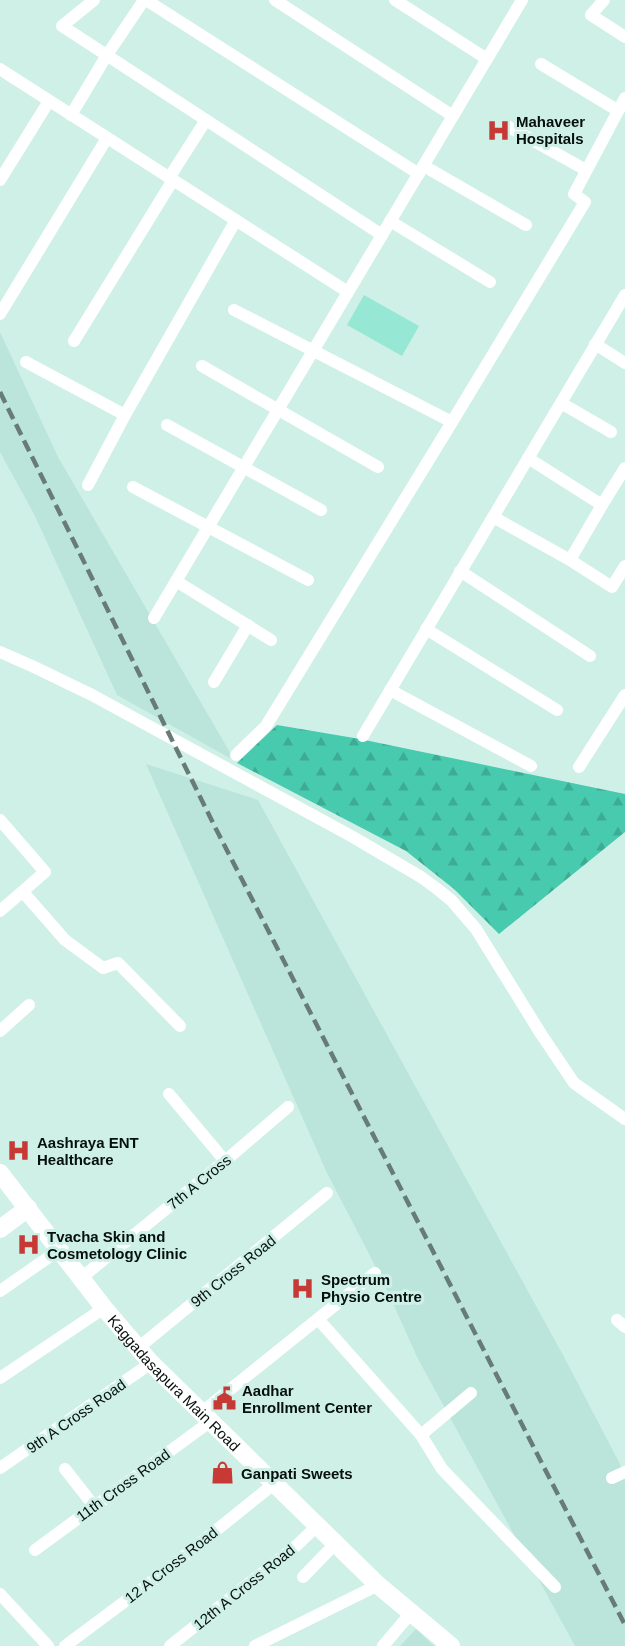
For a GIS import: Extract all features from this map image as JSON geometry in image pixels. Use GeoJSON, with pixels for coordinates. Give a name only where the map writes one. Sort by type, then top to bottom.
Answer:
{"type":"FeatureCollection","features":[{"type":"Feature","properties":{"kind":"main road","name":"Kaggadasapura Main Road"},"geometry":{"type":"LineString","coordinates":[[0,1173],[104,1308],[152,1363],[378,1585],[451,1646]]}},
{"type":"Feature","properties":{"kind":"main road"},"geometry":{"type":"LineString","coordinates":[[0,1230],[28,1208]]}},
{"type":"Feature","properties":{"kind":"street"},"geometry":{"type":"LineString","coordinates":[[94,0],[62,26],[382,235]]}},
{"type":"Feature","properties":{"kind":"street"},"geometry":{"type":"LineString","coordinates":[[71,115],[145,0],[421,170],[526,225]]}},
{"type":"Feature","properties":{"kind":"street"},"geometry":{"type":"LineString","coordinates":[[275,0],[453,116]]}},
{"type":"Feature","properties":{"kind":"street"},"geometry":{"type":"LineString","coordinates":[[395,0],[487,59]]}},
{"type":"Feature","properties":{"kind":"street"},"geometry":{"type":"LineString","coordinates":[[154,618],[522,0]]}},
{"type":"Feature","properties":{"kind":"street"},"geometry":{"type":"LineString","coordinates":[[604,0],[591,15],[625,37]]}},
{"type":"Feature","properties":{"kind":"street"},"geometry":{"type":"LineString","coordinates":[[541,64],[617,110]]}},
{"type":"Feature","properties":{"kind":"street"},"geometry":{"type":"LineString","coordinates":[[0,69],[348,292]]}},
{"type":"Feature","properties":{"kind":"street"},"geometry":{"type":"LineString","coordinates":[[236,755],[266,726],[585,202],[574,194],[625,98]]}},
{"type":"Feature","properties":{"kind":"street"},"geometry":{"type":"LineString","coordinates":[[0,180],[49,101]]}},
{"type":"Feature","properties":{"kind":"street"},"geometry":{"type":"LineString","coordinates":[[74,341],[206,120]]}},
{"type":"Feature","properties":{"kind":"street"},"geometry":{"type":"LineString","coordinates":[[507,126],[586,170]]}},
{"type":"Feature","properties":{"kind":"street"},"geometry":{"type":"LineString","coordinates":[[0,314],[107,138]]}},
{"type":"Feature","properties":{"kind":"street"},"geometry":{"type":"LineString","coordinates":[[88,485],[125,415],[236,220]]}},
{"type":"Feature","properties":{"kind":"street"},"geometry":{"type":"LineString","coordinates":[[390,221],[490,282]]}},
{"type":"Feature","properties":{"kind":"street"},"geometry":{"type":"LineString","coordinates":[[363,736],[625,295]]}},
{"type":"Feature","properties":{"kind":"street"},"geometry":{"type":"LineString","coordinates":[[234,310],[452,422]]}},
{"type":"Feature","properties":{"kind":"street"},"geometry":{"type":"LineString","coordinates":[[595,344],[625,363]]}},
{"type":"Feature","properties":{"kind":"street"},"geometry":{"type":"LineString","coordinates":[[26,362],[125,415]]}},
{"type":"Feature","properties":{"kind":"street"},"geometry":{"type":"LineString","coordinates":[[202,366],[378,467]]}},
{"type":"Feature","properties":{"kind":"street"},"geometry":{"type":"LineString","coordinates":[[561,403],[611,432]]}},
{"type":"Feature","properties":{"kind":"street"},"geometry":{"type":"LineString","coordinates":[[167,425],[321,510]]}},
{"type":"Feature","properties":{"kind":"street"},"geometry":{"type":"LineString","coordinates":[[528,458],[602,505]]}},
{"type":"Feature","properties":{"kind":"street"},"geometry":{"type":"LineString","coordinates":[[570,560],[625,468]]}},
{"type":"Feature","properties":{"kind":"street"},"geometry":{"type":"LineString","coordinates":[[134,487],[308,580]]}},
{"type":"Feature","properties":{"kind":"street"},"geometry":{"type":"LineString","coordinates":[[493,517],[570,560],[612,587],[625,566]]}},
{"type":"Feature","properties":{"kind":"street"},"geometry":{"type":"LineString","coordinates":[[460,571],[590,656]]}},
{"type":"Feature","properties":{"kind":"street"},"geometry":{"type":"LineString","coordinates":[[176,581],[271,640]]}},
{"type":"Feature","properties":{"kind":"street"},"geometry":{"type":"LineString","coordinates":[[214,682],[248,625]]}},
{"type":"Feature","properties":{"kind":"street"},"geometry":{"type":"LineString","coordinates":[[426,628],[558,711]]}},
{"type":"Feature","properties":{"kind":"street"},"geometry":{"type":"LineString","coordinates":[[0,652],[63,680],[353,837],[421,877],[451,900],[476,929],[574,1083],[625,1119]]}},
{"type":"Feature","properties":{"kind":"street"},"geometry":{"type":"LineString","coordinates":[[390,690],[531,766]]}},
{"type":"Feature","properties":{"kind":"street"},"geometry":{"type":"LineString","coordinates":[[579,766],[625,695]]}},
{"type":"Feature","properties":{"kind":"street"},"geometry":{"type":"LineString","coordinates":[[0,820],[45,872],[0,911]]}},
{"type":"Feature","properties":{"kind":"street"},"geometry":{"type":"LineString","coordinates":[[23,892],[65,940],[103,968],[118,963],[180,1026]]}},
{"type":"Feature","properties":{"kind":"street"},"geometry":{"type":"LineString","coordinates":[[0,1031],[28,1005]]}},
{"type":"Feature","properties":{"kind":"street"},"geometry":{"type":"LineString","coordinates":[[169,1094],[225,1161]]}},
{"type":"Feature","properties":{"kind":"street","name":"7th A Cross"},"geometry":{"type":"LineString","coordinates":[[81,1278],[288,1107]]}},
{"type":"Feature","properties":{"kind":"street","name":"9th Cross Road"},"geometry":{"type":"LineString","coordinates":[[138,1348],[327,1193]]}},
{"type":"Feature","properties":{"kind":"street"},"geometry":{"type":"LineString","coordinates":[[0,1291],[59,1250]]}},
{"type":"Feature","properties":{"kind":"street","name":"11th Cross Road"},"geometry":{"type":"LineString","coordinates":[[35,1550],[207,1416],[318,1318],[375,1273]]}},
{"type":"Feature","properties":{"kind":"street"},"geometry":{"type":"LineString","coordinates":[[0,1378],[104,1308]]}},
{"type":"Feature","properties":{"kind":"street"},"geometry":{"type":"LineString","coordinates":[[318,1318],[421,1435],[442,1469],[555,1587]]}},
{"type":"Feature","properties":{"kind":"street","name":"9th A Cross Road"},"geometry":{"type":"LineString","coordinates":[[0,1468],[152,1363]]}},
{"type":"Feature","properties":{"kind":"street"},"geometry":{"type":"LineString","coordinates":[[421,1435],[471,1393]]}},
{"type":"Feature","properties":{"kind":"street"},"geometry":{"type":"LineString","coordinates":[[65,1469],[94,1506]]}},
{"type":"Feature","properties":{"kind":"street"},"geometry":{"type":"LineString","coordinates":[[612,1478],[625,1472]]}},
{"type":"Feature","properties":{"kind":"street","name":"12 A Cross Road"},"geometry":{"type":"LineString","coordinates":[[65,1646],[162,1573],[275,1483]]}},
{"type":"Feature","properties":{"kind":"street","name":"12th A Cross Road"},"geometry":{"type":"LineString","coordinates":[[170,1646],[296,1546],[317,1526]]}},
{"type":"Feature","properties":{"kind":"street"},"geometry":{"type":"LineString","coordinates":[[303,1576],[335,1544]]}},
{"type":"Feature","properties":{"kind":"street"},"geometry":{"type":"LineString","coordinates":[[255,1646],[378,1585]]}},
{"type":"Feature","properties":{"kind":"street"},"geometry":{"type":"LineString","coordinates":[[3,1603],[48,1646]]}},
{"type":"Feature","properties":{"kind":"street"},"geometry":{"type":"LineString","coordinates":[[382,1646],[411,1613]]}},
{"type":"Feature","properties":{"kind":"shaded area"},"geometry":{"type":"Polygon","coordinates":[[[0,332],[58,457],[235,761],[117,695],[34,514],[0,452],[0,332]]]}},
{"type":"Feature","properties":{"kind":"shaded area"},"geometry":{"type":"Polygon","coordinates":[[[146,764],[258,800],[563,1355],[620,1464],[622,1472],[625,1473],[625,1646],[575,1646],[418,1359],[381,1277],[327,1173],[146,764]]]}},
{"type":"Feature","properties":{"kind":"shaded area"},"geometry":{"type":"Polygon","coordinates":[[[416,1629],[434,1646],[400,1646],[416,1629]]]}},
{"type":"Feature","properties":{"kind":"green space"},"geometry":{"type":"Polygon","coordinates":[[[364,295],[419,326],[402,356],[347,325],[364,295]]]}},
{"type":"Feature","properties":{"kind":"green space"},"geometry":{"type":"Polygon","coordinates":[[[277,725],[360,739],[625,794],[625,832],[499,934],[454,889],[406,851],[237,763],[277,725]]]}},
{"type":"Feature","properties":{"kind":"railway"},"geometry":{"type":"LineString","coordinates":[[0,392],[215,827],[625,1625]]}},
{"type":"Feature","properties":{"kind":"place","name":"Mahaveer Hospitals"},"geometry":{"type":"Point","coordinates":[498,130]}},
{"type":"Feature","properties":{"kind":"place","name":"Aashraya ENT Healthcare"},"geometry":{"type":"Point","coordinates":[19,1151]}},
{"type":"Feature","properties":{"kind":"place","name":"Tvacha Skin and Cosmetology Clinic"},"geometry":{"type":"Point","coordinates":[29,1245]}},
{"type":"Feature","properties":{"kind":"place","name":"Spectrum Physio Centre"},"geometry":{"type":"Point","coordinates":[303,1288]}},
{"type":"Feature","properties":{"kind":"place","name":"Aadhar Enrollment Center"},"geometry":{"type":"Point","coordinates":[224,1399]}},
{"type":"Feature","properties":{"kind":"place","name":"Ganpati Sweets"},"geometry":{"type":"Point","coordinates":[223,1473]}}]}
